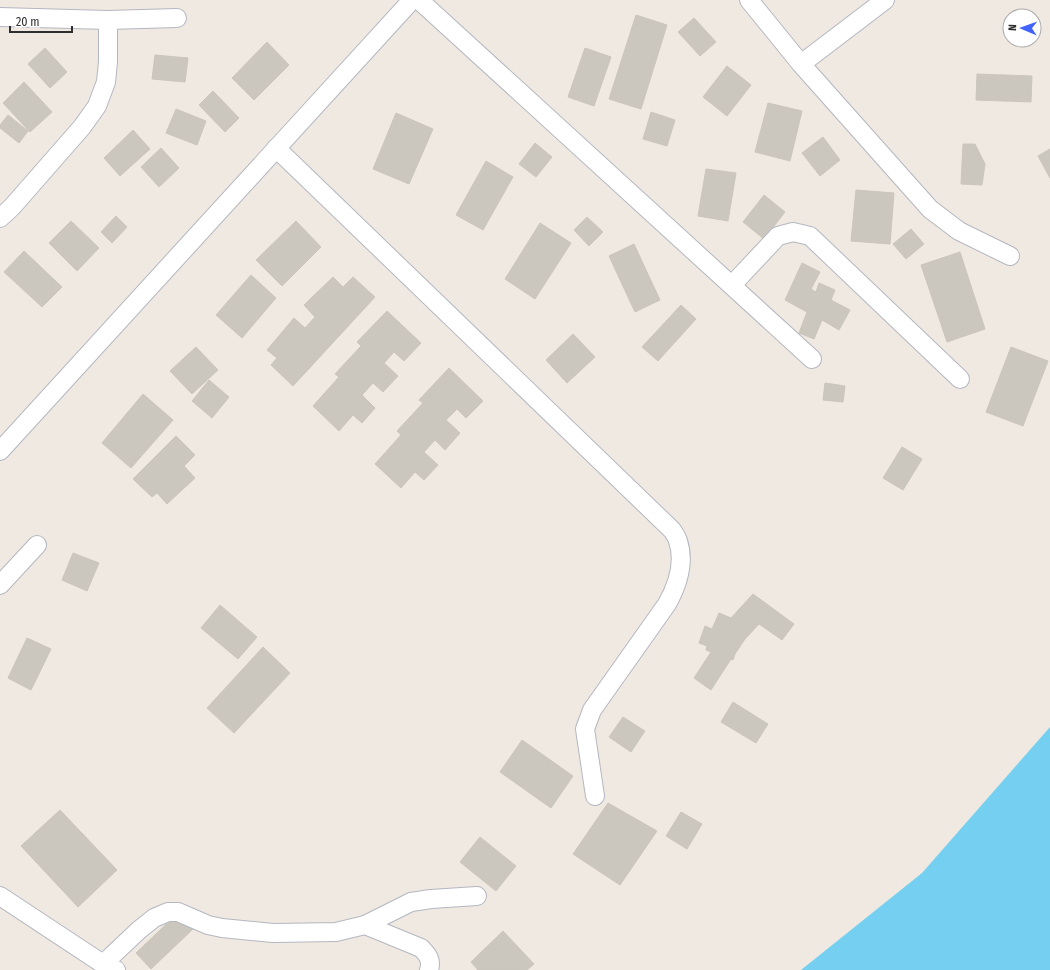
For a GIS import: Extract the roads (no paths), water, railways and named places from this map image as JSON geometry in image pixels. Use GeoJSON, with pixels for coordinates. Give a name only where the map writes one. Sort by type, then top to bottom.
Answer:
{"type":"FeatureCollection","features":[{"type":"Feature","properties":{"kind":"street"},"geometry":{"type":"LineString","coordinates":[[0,451],[412,0]]}},
{"type":"Feature","properties":{"kind":"street"},"geometry":{"type":"LineString","coordinates":[[419,0],[812,359]]}},
{"type":"Feature","properties":{"kind":"street"},"geometry":{"type":"LineString","coordinates":[[749,0],[801,64],[930,209],[960,230],[1010,256]]}},
{"type":"Feature","properties":{"kind":"street"},"geometry":{"type":"LineString","coordinates":[[801,64],[885,0]]}},
{"type":"Feature","properties":{"kind":"street"},"geometry":{"type":"LineString","coordinates":[[0,17],[108,20],[177,18]]}},
{"type":"Feature","properties":{"kind":"street"},"geometry":{"type":"LineString","coordinates":[[0,218],[12,207],[82,127],[97,106],[106,82],[108,62],[108,20]]}},
{"type":"Feature","properties":{"kind":"street"},"geometry":{"type":"LineString","coordinates":[[276,148],[666,524],[678,540],[680,556],[679,572],[675,589],[667,604],[592,710],[586,729],[595,796]]}},
{"type":"Feature","properties":{"kind":"street"},"geometry":{"type":"LineString","coordinates":[[732,285],[778,236],[793,232],[810,236],[960,379]]}},
{"type":"Feature","properties":{"kind":"street"},"geometry":{"type":"LineString","coordinates":[[0,585],[36,545]]}},
{"type":"Feature","properties":{"kind":"street"},"geometry":{"type":"LineString","coordinates":[[0,896],[109,967],[139,930],[154,918],[168,912],[178,912],[208,925],[222,928],[273,933],[336,932],[364,925],[411,902],[431,898],[477,896]]}},
{"type":"Feature","properties":{"kind":"street"},"geometry":{"type":"LineString","coordinates":[[364,925],[421,948],[429,955],[429,970]]}},
{"type":"Feature","properties":{"kind":"water"},"geometry":{"type":"Polygon","coordinates":[[[1050,727],[1050,970],[801,970],[922,873],[1050,727]]]}}]}
